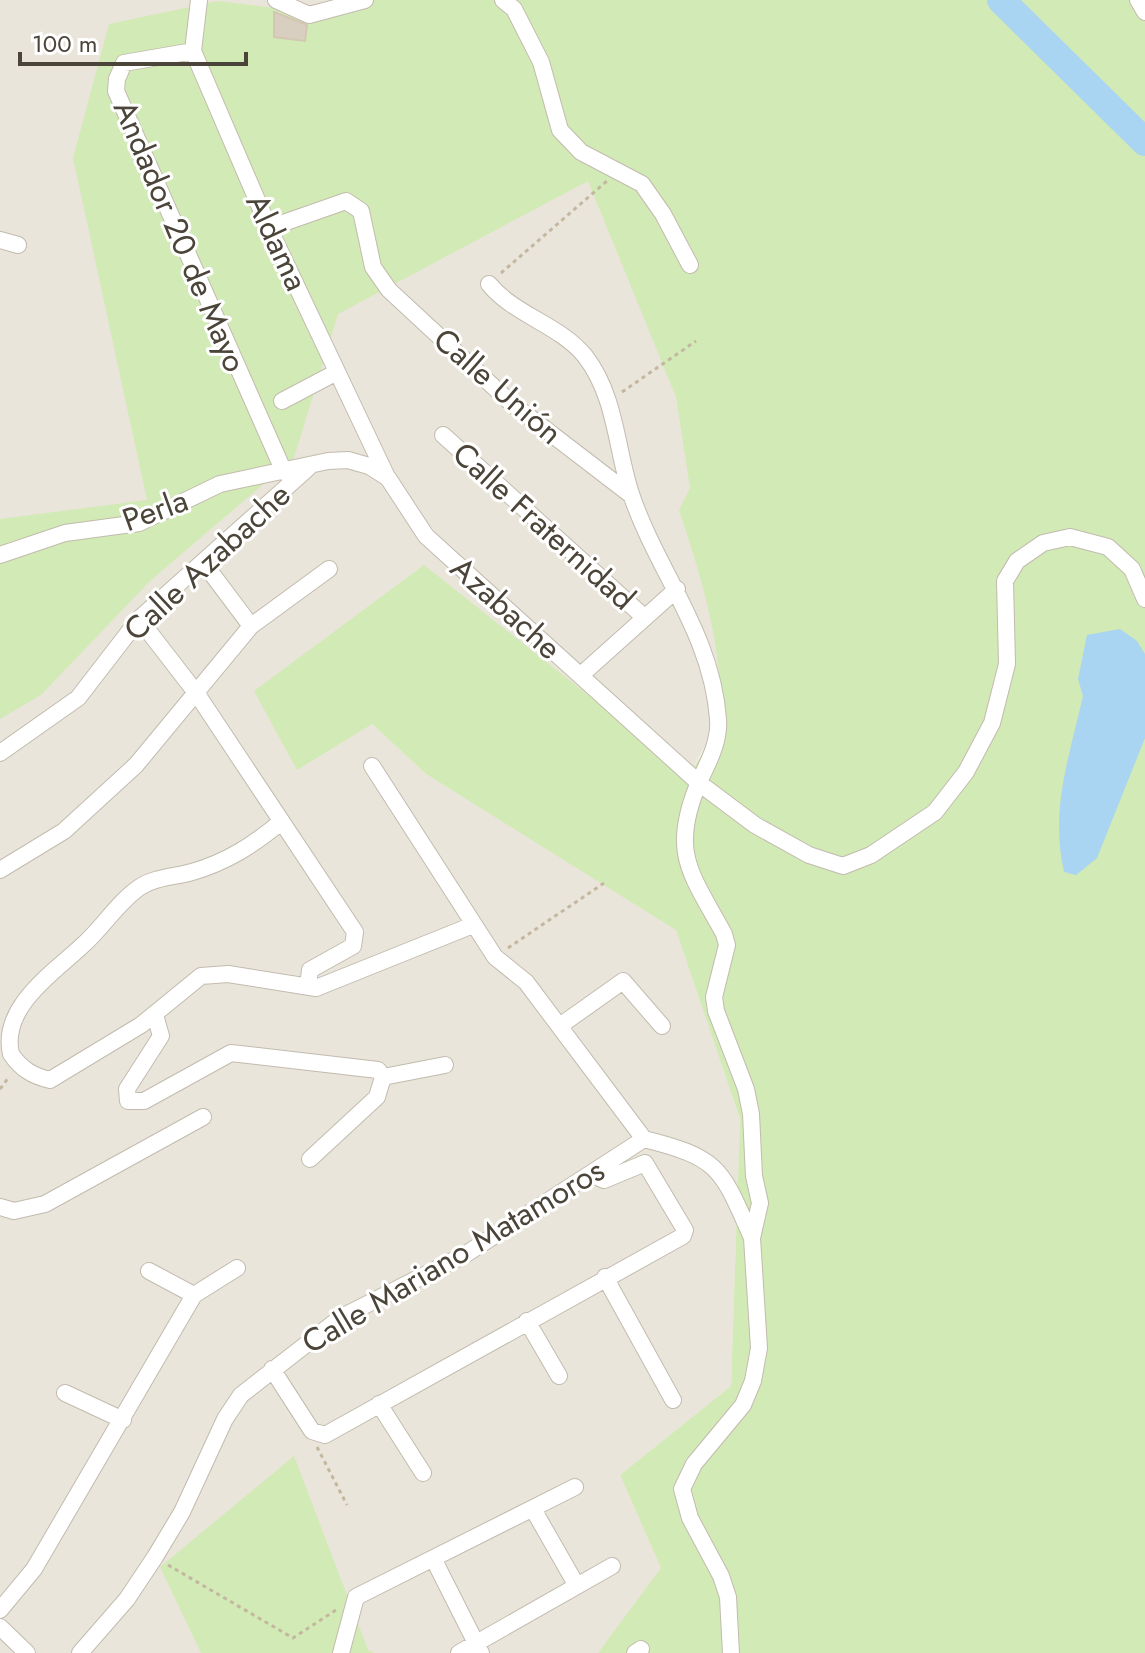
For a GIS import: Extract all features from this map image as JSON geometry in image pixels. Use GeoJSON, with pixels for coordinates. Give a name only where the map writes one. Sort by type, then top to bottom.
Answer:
{"type":"FeatureCollection","features":[{"type":"Feature","properties":{"kind":"street","name":"Aldama"},"geometry":{"type":"LineString","coordinates":[[199,0],[193,51],[269,228],[388,478]]}},
{"type":"Feature","properties":{"kind":"street"},"geometry":{"type":"LineString","coordinates":[[276,0],[309,15],[365,0]]}},
{"type":"Feature","properties":{"kind":"street"},"geometry":{"type":"LineString","coordinates":[[503,0],[514,9],[541,62],[560,130],[581,152],[642,184],[663,214],[690,265]]}},
{"type":"Feature","properties":{"kind":"street"},"geometry":{"type":"LineString","coordinates":[[1138,0],[1145,12]]}},
{"type":"Feature","properties":{"kind":"street","name":"Andador 20 de Mayo"},"geometry":{"type":"LineString","coordinates":[[193,51],[124,63],[116,91],[284,472]]}},
{"type":"Feature","properties":{"kind":"street","name":"Calle Unión"},"geometry":{"type":"LineString","coordinates":[[269,228],[346,201],[355,205],[361,211],[373,267],[389,290],[511,403],[631,495]]}},
{"type":"Feature","properties":{"kind":"street"},"geometry":{"type":"LineString","coordinates":[[0,240],[18,245]]}},
{"type":"Feature","properties":{"kind":"street"},"geometry":{"type":"LineString","coordinates":[[489,284],[498,295],[582,353],[609,401],[631,495],[700,635],[719,721],[711,758],[686,819],[685,863],[727,945],[714,997],[716,1011],[746,1089],[751,1114],[754,1176],[760,1203],[752,1238],[759,1334],[753,1381],[743,1405],[694,1464],[682,1489],[690,1518],[721,1576],[728,1597],[731,1653]]}},
{"type":"Feature","properties":{"kind":"street"},"geometry":{"type":"LineString","coordinates":[[282,401],[337,372]]}},
{"type":"Feature","properties":{"kind":"street","name":"Calle Fraternidad"},"geometry":{"type":"LineString","coordinates":[[443,435],[644,617]]}},
{"type":"Feature","properties":{"kind":"street"},"geometry":{"type":"LineString","coordinates":[[309,467],[348,460],[369,466],[388,478]]}},
{"type":"Feature","properties":{"kind":"street","name":"Perla"},"geometry":{"type":"LineString","coordinates":[[0,555],[65,533],[139,523],[220,484],[309,467]]}},
{"type":"Feature","properties":{"kind":"street","name":"Calle Azabache"},"geometry":{"type":"LineString","coordinates":[[0,753],[78,698],[139,619],[309,467]]}},
{"type":"Feature","properties":{"kind":"street","name":"Azabache"},"geometry":{"type":"LineString","coordinates":[[388,478],[426,536],[699,783],[755,825],[826,863],[843,866],[871,855],[935,812],[966,772],[992,723],[1007,664],[1005,581],[1017,561],[1043,543],[1070,537],[1108,547],[1132,569],[1145,599]]}},
{"type":"Feature","properties":{"kind":"street"},"geometry":{"type":"LineString","coordinates":[[203,562],[251,626]]}},
{"type":"Feature","properties":{"kind":"street"},"geometry":{"type":"LineString","coordinates":[[0,870],[64,831],[136,765],[251,626],[329,569]]}},
{"type":"Feature","properties":{"kind":"street"},"geometry":{"type":"LineString","coordinates":[[581,675],[677,589]]}},
{"type":"Feature","properties":{"kind":"street"},"geometry":{"type":"LineString","coordinates":[[139,619],[197,694],[356,937],[353,946],[310,970],[308,986]]}},
{"type":"Feature","properties":{"kind":"street"},"geometry":{"type":"LineString","coordinates":[[372,766],[423,840],[495,957],[526,982],[644,1139],[690,1151],[712,1164],[735,1200],[752,1238]]}},
{"type":"Feature","properties":{"kind":"street"},"geometry":{"type":"LineString","coordinates":[[281,822],[248,849],[224,862],[142,886],[82,947],[13,1003],[4,1027],[7,1047],[18,1064],[35,1076],[50,1080],[155,1015],[194,981],[213,973],[316,988],[473,925]]}},
{"type":"Feature","properties":{"kind":"street"},"geometry":{"type":"LineString","coordinates":[[561,1025],[623,981],[662,1026]]}},
{"type":"Feature","properties":{"kind":"street"},"geometry":{"type":"LineString","coordinates":[[155,1015],[161,1036],[127,1089],[128,1101],[144,1101],[231,1053],[370,1067],[383,1077],[445,1065]]}},
{"type":"Feature","properties":{"kind":"street"},"geometry":{"type":"LineString","coordinates":[[310,1159],[377,1097],[383,1077]]}},
{"type":"Feature","properties":{"kind":"street"},"geometry":{"type":"LineString","coordinates":[[7,1209],[45,1204],[203,1117]]}},
{"type":"Feature","properties":{"kind":"street","name":"Calle Mariano Matamoros"},"geometry":{"type":"LineString","coordinates":[[80,1653],[127,1599],[155,1557],[182,1512],[232,1405],[272,1369],[340,1318],[466,1254],[644,1139]]}},
{"type":"Feature","properties":{"kind":"street"},"geometry":{"type":"LineString","coordinates":[[272,1369],[312,1431],[325,1435],[683,1236],[685,1230],[645,1163],[604,1180],[591,1174]]}},
{"type":"Feature","properties":{"kind":"street"},"geometry":{"type":"LineString","coordinates":[[0,1610],[34,1569],[194,1295],[237,1268]]}},
{"type":"Feature","properties":{"kind":"street"},"geometry":{"type":"LineString","coordinates":[[149,1271],[194,1295]]}},
{"type":"Feature","properties":{"kind":"street"},"geometry":{"type":"LineString","coordinates":[[605,1277],[673,1400]]}},
{"type":"Feature","properties":{"kind":"street"},"geometry":{"type":"LineString","coordinates":[[527,1321],[559,1376]]}},
{"type":"Feature","properties":{"kind":"street"},"geometry":{"type":"LineString","coordinates":[[65,1393],[123,1420]]}},
{"type":"Feature","properties":{"kind":"street"},"geometry":{"type":"LineString","coordinates":[[379,1404],[423,1473]]}},
{"type":"Feature","properties":{"kind":"street"},"geometry":{"type":"LineString","coordinates":[[341,1653],[356,1597],[575,1487]]}},
{"type":"Feature","properties":{"kind":"street"},"geometry":{"type":"LineString","coordinates":[[533,1509],[577,1586]]}},
{"type":"Feature","properties":{"kind":"street"},"geometry":{"type":"LineString","coordinates":[[434,1560],[479,1648]]}},
{"type":"Feature","properties":{"kind":"street"},"geometry":{"type":"LineString","coordinates":[[459,1653],[479,1648],[612,1566]]}},
{"type":"Feature","properties":{"kind":"street"},"geometry":{"type":"LineString","coordinates":[[0,1627],[27,1653]]}},
{"type":"Feature","properties":{"kind":"path"},"geometry":{"type":"LineString","coordinates":[[489,284],[619,171]]}},
{"type":"Feature","properties":{"kind":"path"},"geometry":{"type":"LineString","coordinates":[[609,401],[696,341]]}},
{"type":"Feature","properties":{"kind":"path"},"geometry":{"type":"LineString","coordinates":[[495,957],[604,883]]}},
{"type":"Feature","properties":{"kind":"path"},"geometry":{"type":"LineString","coordinates":[[319,1435],[319,1455],[347,1505]]}},
{"type":"Feature","properties":{"kind":"path"},"geometry":{"type":"LineString","coordinates":[[155,1557],[293,1638],[356,1597]]}},
{"type":"Feature","properties":{"kind":"shaded area"},"geometry":{"type":"Polygon","coordinates":[[[0,0],[467,0],[616,159],[741,379],[738,686],[689,775],[372,724],[426,774],[676,929],[740,1119],[731,1386],[620,1475],[699,1653],[0,1653],[0,0]]]}},
{"type":"Feature","properties":{"kind":"green space"},"geometry":{"type":"Polygon","coordinates":[[[360,0],[1145,0],[1145,1653],[598,1653],[661,1568],[620,1475],[731,1386],[740,1119],[676,930],[426,774],[372,724],[297,770],[254,691],[424,565],[689,775],[716,727],[720,695],[719,669],[709,614],[679,510],[690,488],[676,397],[588,181],[338,314],[294,458],[151,580],[41,695],[0,719],[0,519],[147,500],[73,158],[109,24],[218,1],[332,15],[360,0]]]}},
{"type":"Feature","properties":{"kind":"green space"},"geometry":{"type":"Polygon","coordinates":[[[294,1456],[368,1650],[374,1653],[201,1653],[160,1567],[294,1456]]]}},
{"type":"Feature","properties":{"kind":"water"},"geometry":{"type":"Polygon","coordinates":[[[1120,629],[1137,641],[1145,654],[1145,738],[1097,858],[1076,875],[1064,872],[1059,827],[1067,762],[1083,696],[1078,679],[1087,635],[1120,629]]]}},
{"type":"Feature","properties":{"kind":"building"},"geometry":{"type":"Polygon","coordinates":[[[274,12],[307,25],[305,41],[274,37],[274,12]]]}},
{"type":"Feature","properties":{"kind":"waterway"},"geometry":{"type":"LineString","coordinates":[[1001,0],[1145,142]]}}]}
